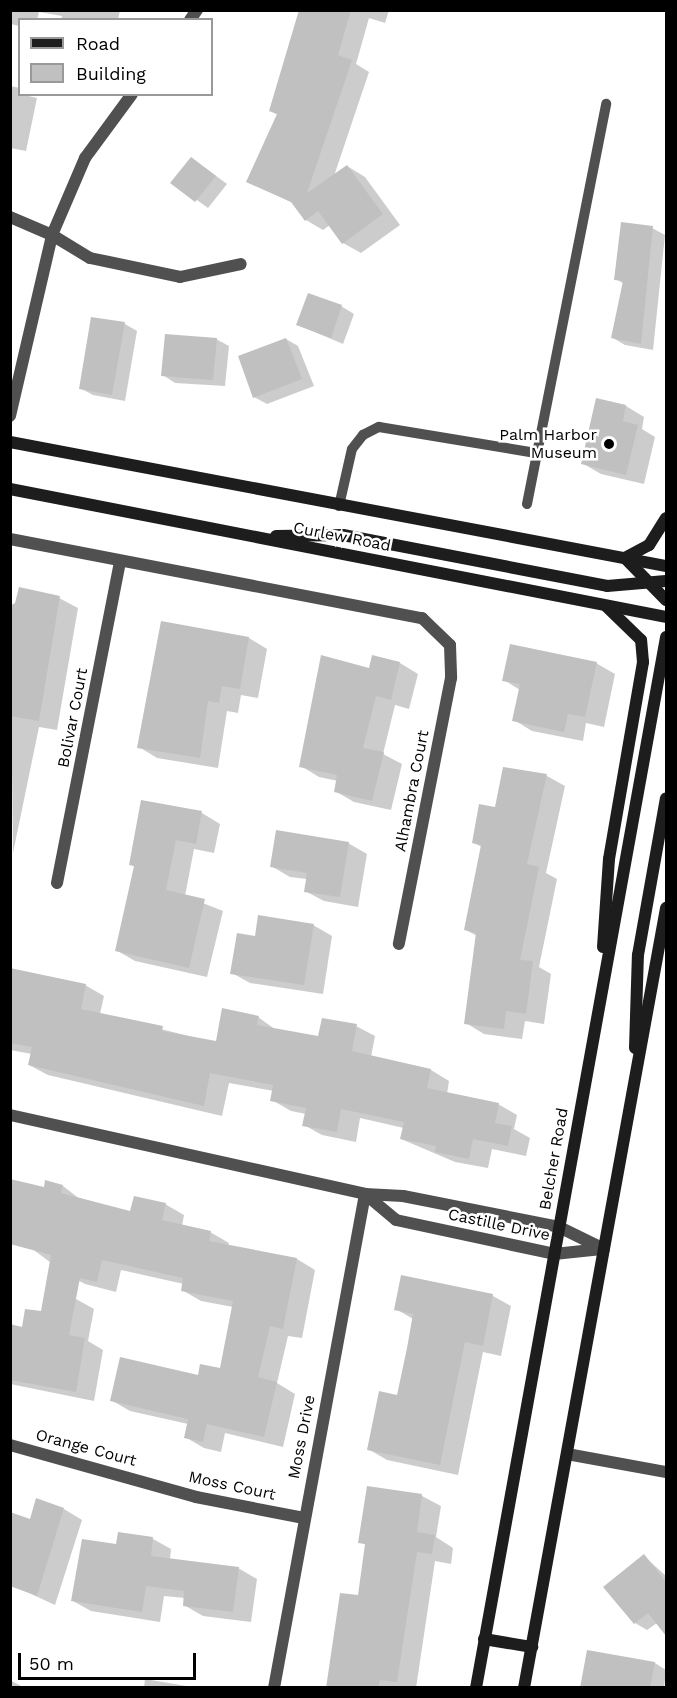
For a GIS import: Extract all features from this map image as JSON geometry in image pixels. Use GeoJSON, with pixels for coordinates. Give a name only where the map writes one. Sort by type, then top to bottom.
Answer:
{"type":"FeatureCollection","features":[{"type":"Feature","properties":{"kind":"main road","name":"Curlew Road"},"geometry":{"type":"LineString","coordinates":[[10,442],[666,566]]}},
{"type":"Feature","properties":{"kind":"main road","name":"Curlew Road"},"geometry":{"type":"LineString","coordinates":[[10,489],[666,617]]}},
{"type":"Feature","properties":{"kind":"main road"},"geometry":{"type":"LineString","coordinates":[[666,518],[649,545],[625,558],[661,583],[666,600]]}},
{"type":"Feature","properties":{"kind":"main road"},"geometry":{"type":"LineString","coordinates":[[254,537],[343,535],[607,586],[661,583]]}},
{"type":"Feature","properties":{"kind":"main road"},"geometry":{"type":"LineString","coordinates":[[600,1000],[609,859],[643,662],[641,640],[603,605]]}},
{"type":"Feature","properties":{"kind":"main road","name":"Belcher Road"},"geometry":{"type":"LineString","coordinates":[[476,1688],[600,1000],[664,662],[666,637]]}},
{"type":"Feature","properties":{"kind":"main road"},"geometry":{"type":"LineString","coordinates":[[633,1091],[638,955],[666,798]]}},
{"type":"Feature","properties":{"kind":"main road"},"geometry":{"type":"LineString","coordinates":[[524,1688],[666,909]]}},
{"type":"Feature","properties":{"kind":"main road"},"geometry":{"type":"LineString","coordinates":[[642,1041],[666,947]]}},
{"type":"Feature","properties":{"kind":"main road"},"geometry":{"type":"LineString","coordinates":[[484,1639],[532,1647]]}},
{"type":"Feature","properties":{"kind":"street"},"geometry":{"type":"LineString","coordinates":[[10,416],[52,235],[85,158],[131,96]]}},
{"type":"Feature","properties":{"kind":"street"},"geometry":{"type":"LineString","coordinates":[[10,217],[52,235],[90,258],[180,277],[241,264]]}},
{"type":"Feature","properties":{"kind":"street"},"geometry":{"type":"LineString","coordinates":[[10,539],[120,561]]}},
{"type":"Feature","properties":{"kind":"street","name":"Alhambra Court"},"geometry":{"type":"LineString","coordinates":[[120,561],[422,618],[450,645],[451,678],[399,944]]}},
{"type":"Feature","properties":{"kind":"street","name":"Bolivar Court"},"geometry":{"type":"LineString","coordinates":[[57,883],[120,561]]}},
{"type":"Feature","properties":{"kind":"street","name":"Castille Drive"},"geometry":{"type":"LineString","coordinates":[[10,1115],[365,1194],[403,1196],[559,1227],[604,1249]]}},
{"type":"Feature","properties":{"kind":"street","name":"Castille Drive"},"geometry":{"type":"LineString","coordinates":[[365,1194],[396,1220],[554,1254],[604,1249]]}},
{"type":"Feature","properties":{"kind":"street","name":"Moss Drive"},"geometry":{"type":"LineString","coordinates":[[274,1688],[365,1194]]}},
{"type":"Feature","properties":{"kind":"street","name":"Orange Court"},"geometry":{"type":"LineString","coordinates":[[10,1445],[154,1483]]}},
{"type":"Feature","properties":{"kind":"street"},"geometry":{"type":"LineString","coordinates":[[567,1454],[666,1472]]}},
{"type":"Feature","properties":{"kind":"street","name":"Moss Court"},"geometry":{"type":"LineString","coordinates":[[154,1483],[196,1497],[304,1518]]}},
{"type":"Feature","properties":{"kind":"lane"},"geometry":{"type":"LineString","coordinates":[[527,504],[606,104]]}},
{"type":"Feature","properties":{"kind":"lane"},"geometry":{"type":"LineString","coordinates":[[339,506],[352,449],[363,435],[379,427],[536,453]]}},
{"type":"Feature","properties":{"kind":"building"},"geometry":{"type":"Polygon","coordinates":[[[299,10],[351,10],[338,55],[352,60],[307,193],[347,165],[383,214],[342,244],[318,211],[305,221],[291,202],[246,182],[277,114],[269,111],[299,10]]]}},
{"type":"Feature","properties":{"kind":"building"},"geometry":{"type":"Polygon","coordinates":[[[191,157],[216,176],[195,202],[170,183],[191,157]]]}},
{"type":"Feature","properties":{"kind":"building"},"geometry":{"type":"Polygon","coordinates":[[[621,222],[653,226],[641,344],[611,338],[623,281],[614,280],[621,222]]]}},
{"type":"Feature","properties":{"kind":"building"},"geometry":{"type":"Polygon","coordinates":[[[308,293],[342,305],[331,338],[296,325],[308,293]]]}},
{"type":"Feature","properties":{"kind":"building"},"geometry":{"type":"Polygon","coordinates":[[[91,317],[125,322],[112,395],[79,389],[91,317]]]}},
{"type":"Feature","properties":{"kind":"building"},"geometry":{"type":"Polygon","coordinates":[[[165,334],[217,338],[213,380],[161,376],[165,334]]]}},
{"type":"Feature","properties":{"kind":"building"},"geometry":{"type":"Polygon","coordinates":[[[286,338],[302,379],[253,398],[238,356],[286,338]]]}},
{"type":"Feature","properties":{"kind":"building","name":"Palm Harbor Museum"},"geometry":{"type":"Polygon","coordinates":[[[596,398],[626,405],[623,421],[638,425],[626,475],[581,464],[596,398]]]}},
{"type":"Feature","properties":{"kind":"building"},"geometry":{"type":"Polygon","coordinates":[[[19,587],[60,596],[39,721],[10,716],[10,606],[15,603],[19,587]]]}},
{"type":"Feature","properties":{"kind":"building"},"geometry":{"type":"Polygon","coordinates":[[[161,621],[249,637],[240,689],[222,686],[219,703],[208,701],[200,758],[137,748],[161,621]]]}},
{"type":"Feature","properties":{"kind":"building"},"geometry":{"type":"Polygon","coordinates":[[[510,644],[597,662],[585,717],[568,714],[564,732],[512,721],[520,684],[502,681],[510,644]]]}},
{"type":"Feature","properties":{"kind":"building"},"geometry":{"type":"Polygon","coordinates":[[[321,655],[369,668],[372,655],[400,662],[391,700],[376,696],[363,748],[384,752],[372,801],[334,792],[337,775],[299,767],[321,655]]]}},
{"type":"Feature","properties":{"kind":"building"},"geometry":{"type":"Polygon","coordinates":[[[503,767],[547,774],[527,864],[539,867],[520,960],[533,961],[526,1014],[506,1011],[504,1029],[464,1024],[476,933],[464,930],[481,845],[472,843],[479,804],[495,807],[503,767]]]}},
{"type":"Feature","properties":{"kind":"building"},"geometry":{"type":"Polygon","coordinates":[[[141,800],[202,811],[196,844],[176,840],[166,890],[205,899],[189,968],[115,951],[134,866],[129,865],[141,800]]]}},
{"type":"Feature","properties":{"kind":"building"},"geometry":{"type":"Polygon","coordinates":[[[276,830],[349,842],[340,897],[304,892],[307,873],[270,867],[276,830]]]}},
{"type":"Feature","properties":{"kind":"building"},"geometry":{"type":"Polygon","coordinates":[[[258,915],[314,924],[304,985],[230,974],[237,933],[255,936],[258,915]]]}},
{"type":"Feature","properties":{"kind":"building"},"geometry":{"type":"Polygon","coordinates":[[[10,968],[86,984],[81,1009],[163,1026],[162,1031],[216,1041],[222,1008],[259,1016],[257,1025],[318,1036],[322,1018],[357,1024],[352,1051],[431,1069],[427,1088],[499,1103],[495,1123],[512,1126],[508,1146],[473,1139],[469,1159],[435,1152],[436,1146],[400,1139],[404,1122],[341,1109],[337,1132],[302,1126],[306,1108],[270,1101],[273,1085],[210,1073],[204,1106],[28,1065],[32,1047],[10,1043],[10,968]]]}},
{"type":"Feature","properties":{"kind":"building"},"geometry":{"type":"Polygon","coordinates":[[[10,1179],[44,1187],[45,1180],[63,1185],[61,1193],[130,1211],[134,1196],[166,1203],[162,1220],[211,1231],[209,1241],[297,1258],[283,1329],[270,1326],[258,1377],[277,1382],[264,1437],[207,1424],[203,1442],[184,1438],[188,1419],[110,1401],[120,1357],[198,1375],[200,1364],[220,1368],[233,1301],[181,1291],[183,1278],[102,1260],[97,1282],[80,1278],[69,1335],[85,1338],[76,1392],[10,1380],[10,1324],[22,1327],[25,1309],[41,1311],[51,1255],[10,1244],[10,1179]]]}},
{"type":"Feature","properties":{"kind":"building"},"geometry":{"type":"Polygon","coordinates":[[[401,1275],[493,1294],[483,1346],[465,1342],[440,1465],[367,1450],[379,1391],[397,1395],[407,1348],[413,1314],[394,1310],[401,1275]]]}},
{"type":"Feature","properties":{"kind":"building"},"geometry":{"type":"Polygon","coordinates":[[[367,1486],[422,1494],[417,1532],[435,1535],[432,1554],[417,1552],[397,1682],[380,1680],[378,1688],[326,1688],[340,1593],[358,1595],[365,1544],[358,1543],[367,1486]]]}},
{"type":"Feature","properties":{"kind":"building"},"geometry":{"type":"Polygon","coordinates":[[[36,1498],[64,1508],[37,1596],[10,1586],[10,1512],[30,1519],[36,1498]]]}},
{"type":"Feature","properties":{"kind":"building"},"geometry":{"type":"Polygon","coordinates":[[[118,1532],[153,1537],[151,1556],[239,1567],[233,1612],[183,1606],[184,1591],[146,1586],[142,1612],[71,1601],[82,1539],[116,1544],[118,1532]]]}},
{"type":"Feature","properties":{"kind":"building"},"geometry":{"type":"Polygon","coordinates":[[[644,1554],[666,1582],[666,1636],[648,1613],[634,1624],[603,1587],[644,1554]]]}},
{"type":"Feature","properties":{"kind":"building"},"geometry":{"type":"Polygon","coordinates":[[[587,1650],[655,1662],[650,1688],[580,1688],[587,1650]]]}},
{"type":"Feature","properties":{"kind":"place","name":"Palm Harbor Museum"},"geometry":{"type":"Point","coordinates":[609,444]}}]}
